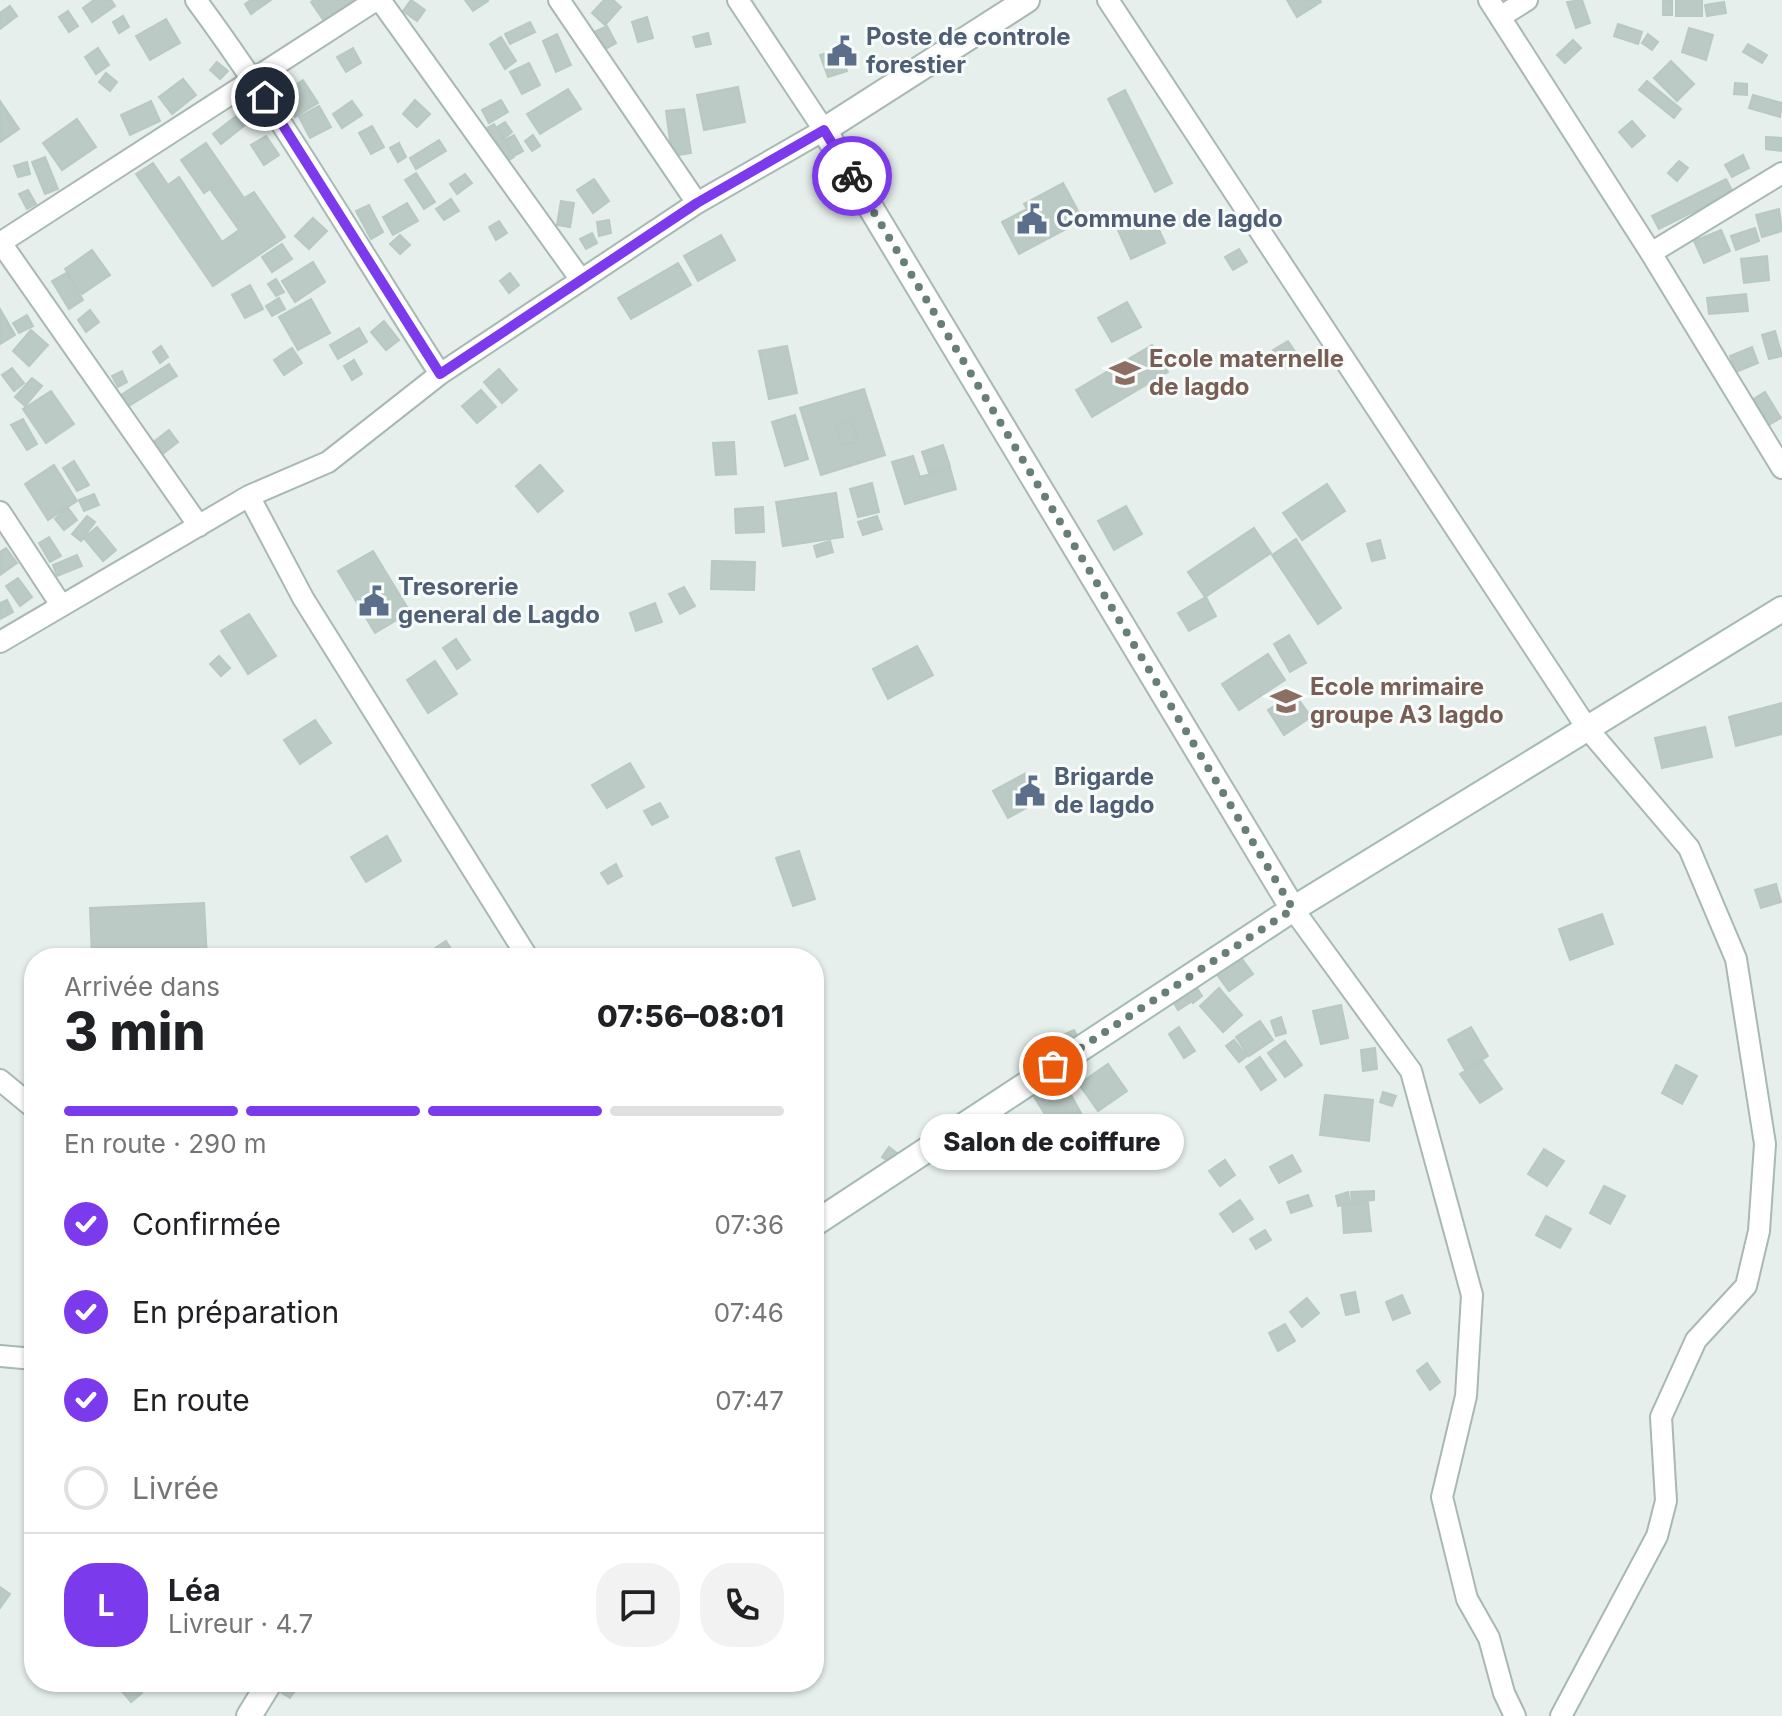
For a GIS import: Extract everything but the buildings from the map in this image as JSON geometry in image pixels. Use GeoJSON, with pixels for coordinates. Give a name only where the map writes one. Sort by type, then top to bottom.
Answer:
{"type":"FeatureCollection","features":[{"type":"Feature","properties":{"kind":"main road"},"geometry":{"type":"LineString","coordinates":[[1027,0],[824,130],[1293,909]]}},
{"type":"Feature","properties":{"kind":"main road"},"geometry":{"type":"LineString","coordinates":[[824,1217],[1293,909],[1782,609]]}},
{"type":"Feature","properties":{"kind":"main road"},"geometry":{"type":"LineString","coordinates":[[249,1716],[264,1692]]}},
{"type":"Feature","properties":{"kind":"street"},"geometry":{"type":"LineString","coordinates":[[196,0],[254,79],[286,135],[440,374]]}},
{"type":"Feature","properties":{"kind":"street"},"geometry":{"type":"LineString","coordinates":[[199,526],[2,238],[378,0],[581,280]]}},
{"type":"Feature","properties":{"kind":"street"},"geometry":{"type":"LineString","coordinates":[[559,0],[697,203]]}},
{"type":"Feature","properties":{"kind":"street"},"geometry":{"type":"LineString","coordinates":[[0,642],[249,496],[328,462],[440,374],[697,203],[824,130],[738,0]]}},
{"type":"Feature","properties":{"kind":"street"},"geometry":{"type":"LineString","coordinates":[[1108,0],[1587,728],[1689,848],[1736,959],[1765,1144],[1759,1231],[1746,1286],[1696,1340],[1661,1417],[1666,1501],[1657,1536],[1561,1716]]}},
{"type":"Feature","properties":{"kind":"street"},"geometry":{"type":"LineString","coordinates":[[1527,0],[1494,8],[1651,253],[1782,468]]}},
{"type":"Feature","properties":{"kind":"street"},"geometry":{"type":"LineString","coordinates":[[1651,253],[1782,173]]}},
{"type":"Feature","properties":{"kind":"street"},"geometry":{"type":"LineString","coordinates":[[249,496],[303,598],[522,948]]}},
{"type":"Feature","properties":{"kind":"street"},"geometry":{"type":"LineString","coordinates":[[0,512],[61,605]]}},
{"type":"Feature","properties":{"kind":"street"},"geometry":{"type":"LineString","coordinates":[[1293,909],[1411,1071],[1472,1295],[1466,1396],[1442,1497],[1467,1599],[1489,1638],[1504,1693],[1515,1716]]}},
{"type":"Feature","properties":{"kind":"street"},"geometry":{"type":"LineString","coordinates":[[0,1080],[24,1100]]}},
{"type":"Feature","properties":{"kind":"street"},"geometry":{"type":"LineString","coordinates":[[0,1356],[24,1358]]}},
{"type":"Feature","properties":{"kind":"way so far"},"geometry":{"type":"LineString","coordinates":[[852,176],[1293,909],[1053,1066]]}},
{"type":"Feature","properties":{"kind":"place","name":"Poste de controle forestier"},"geometry":{"type":"Point","coordinates":[842,51]}},
{"type":"Feature","properties":{"kind":"place","name":"Commune de lagdo"},"geometry":{"type":"Point","coordinates":[1032,219]}},
{"type":"Feature","properties":{"kind":"place","name":"Ecole maternelle de lagdo"},"geometry":{"type":"Point","coordinates":[1125,373]}},
{"type":"Feature","properties":{"kind":"place","name":"Tresorerie general de Lagdo"},"geometry":{"type":"Point","coordinates":[374,601]}},
{"type":"Feature","properties":{"kind":"place","name":"Ecole mrimaire groupe A3 lagdo"},"geometry":{"type":"Point","coordinates":[1286,701]}},
{"type":"Feature","properties":{"kind":"place","name":"Brigarde de lagdo"},"geometry":{"type":"Point","coordinates":[1030,791]}},
{"type":"Feature","properties":{"kind":"place","name":"Salon de coiffure"},"geometry":{"type":"Point","coordinates":[1053,1066]}},
{"type":"Feature","properties":{"kind":"route"},"geometry":{"type":"LineString","coordinates":[[265,97],[286,135],[440,374],[697,203],[824,130],[852,176]]}}]}
